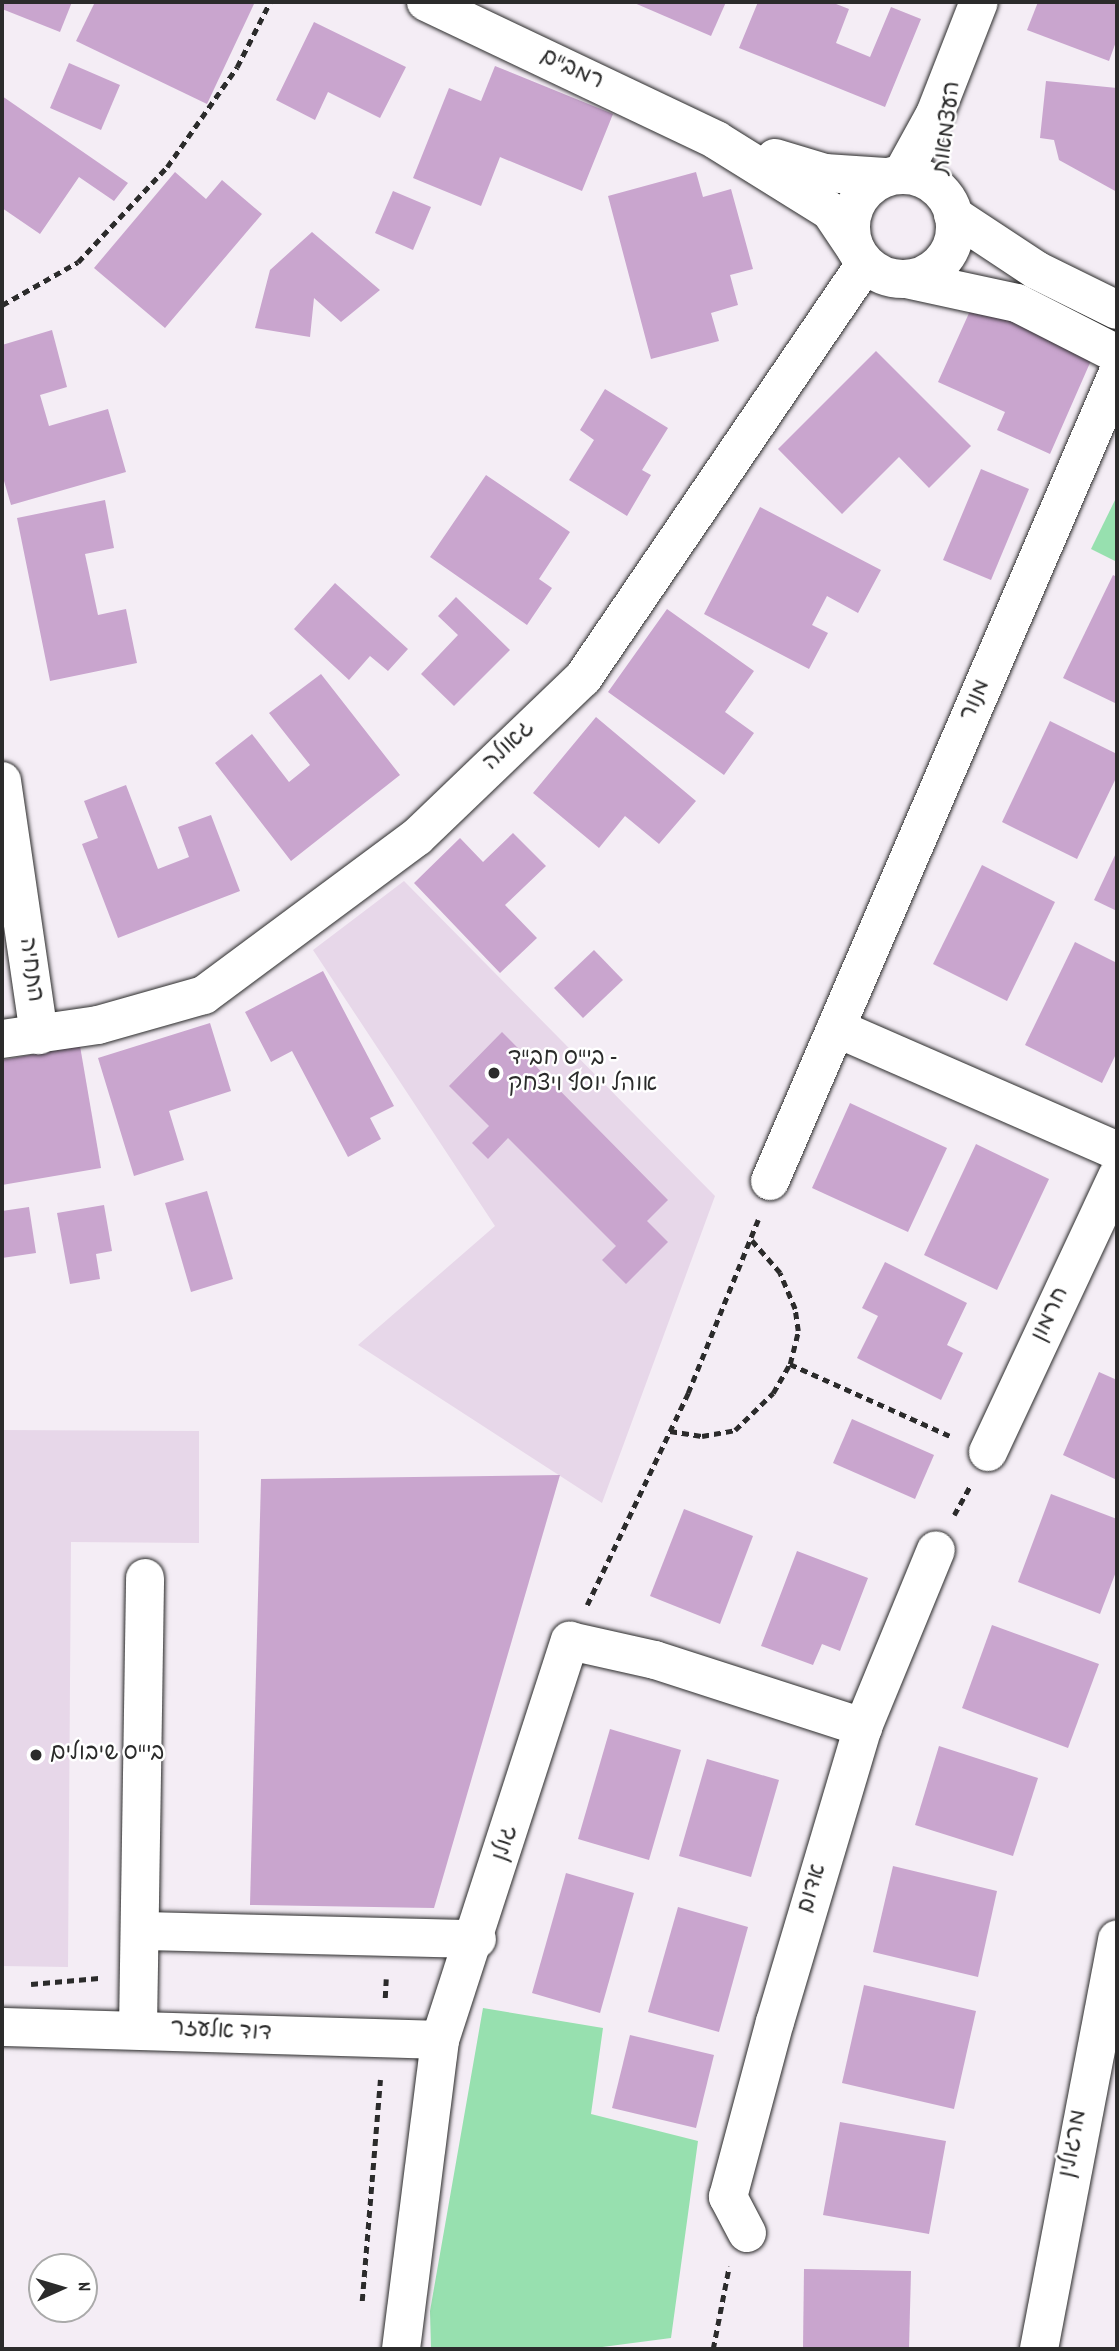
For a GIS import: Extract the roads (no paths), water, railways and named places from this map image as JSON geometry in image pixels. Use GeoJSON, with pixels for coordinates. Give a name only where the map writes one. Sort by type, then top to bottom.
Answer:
{"type":"FeatureCollection","features":[{"type":"Feature","properties":{"kind":"street","name":"רמב\"ם"},"geometry":{"type":"LineString","coordinates":[[426,2],[716,140],[830,211],[860,256]]}},
{"type":"Feature","properties":{"kind":"street","name":"העצמאות"},"geometry":{"type":"LineString","coordinates":[[893,175],[957,65],[979,2]]}},
{"type":"Feature","properties":{"kind":"street","name":"העצמאות"},"geometry":{"type":"LineString","coordinates":[[947,203],[957,65]]}},
{"type":"Feature","properties":{"kind":"street","name":"רמב\"ם"},"geometry":{"type":"LineString","coordinates":[[716,140],[825,173],[893,175]]}},
{"type":"Feature","properties":{"kind":"street"},"geometry":{"type":"LineString","coordinates":[[1117,310],[1035,270],[947,203],[893,175],[858,198],[852,214],[860,256],[906,279],[1017,303],[1117,354]]}},
{"type":"Feature","properties":{"kind":"street"},"geometry":{"type":"LineString","coordinates":[[906,279],[924,275],[950,250],[947,203]]}},
{"type":"Feature","properties":{"kind":"street","name":"גאולה"},"geometry":{"type":"LineString","coordinates":[[20,1037],[204,995],[417,837],[583,678],[860,256]]}},
{"type":"Feature","properties":{"kind":"street","name":"מנור"},"geometry":{"type":"LineString","coordinates":[[770,1181],[1117,375]]}},
{"type":"Feature","properties":{"kind":"street","name":"התחיה"},"geometry":{"type":"LineString","coordinates":[[2,781],[20,1037]]}},
{"type":"Feature","properties":{"kind":"street"},"geometry":{"type":"LineString","coordinates":[[836,1028],[1117,1151]]}},
{"type":"Feature","properties":{"kind":"street","name":"חרמון"},"geometry":{"type":"LineString","coordinates":[[988,1452],[1117,1177]]}},
{"type":"Feature","properties":{"kind":"street","name":"אדום"},"geometry":{"type":"LineString","coordinates":[[743,2226],[728,2197],[863,1727],[936,1550]]}},
{"type":"Feature","properties":{"kind":"street"},"geometry":{"type":"LineString","coordinates":[[138,2029],[143,1931],[145,1578]]}},
{"type":"Feature","properties":{"kind":"street","name":"גולן"},"geometry":{"type":"LineString","coordinates":[[401,2349],[440,2040],[477,1939],[570,1641],[655,1660],[863,1727]]}},
{"type":"Feature","properties":{"kind":"street"},"geometry":{"type":"LineString","coordinates":[[143,1931],[477,1939]]}},
{"type":"Feature","properties":{"kind":"street","name":"מרגולין"},"geometry":{"type":"LineString","coordinates":[[1033,2341],[1117,1939]]}},
{"type":"Feature","properties":{"kind":"street","name":"דוד אלעזר"},"geometry":{"type":"LineString","coordinates":[[2,2027],[440,2040]]}},
{"type":"Feature","properties":{"kind":"place","name":"בי\"ס חב\"ד - אוהל יוסף ויצחק"},"geometry":{"type":"Point","coordinates":[494,1073]}},
{"type":"Feature","properties":{"kind":"place","name":"בי\"ס שיבולים"},"geometry":{"type":"Point","coordinates":[36,1755]}}]}
